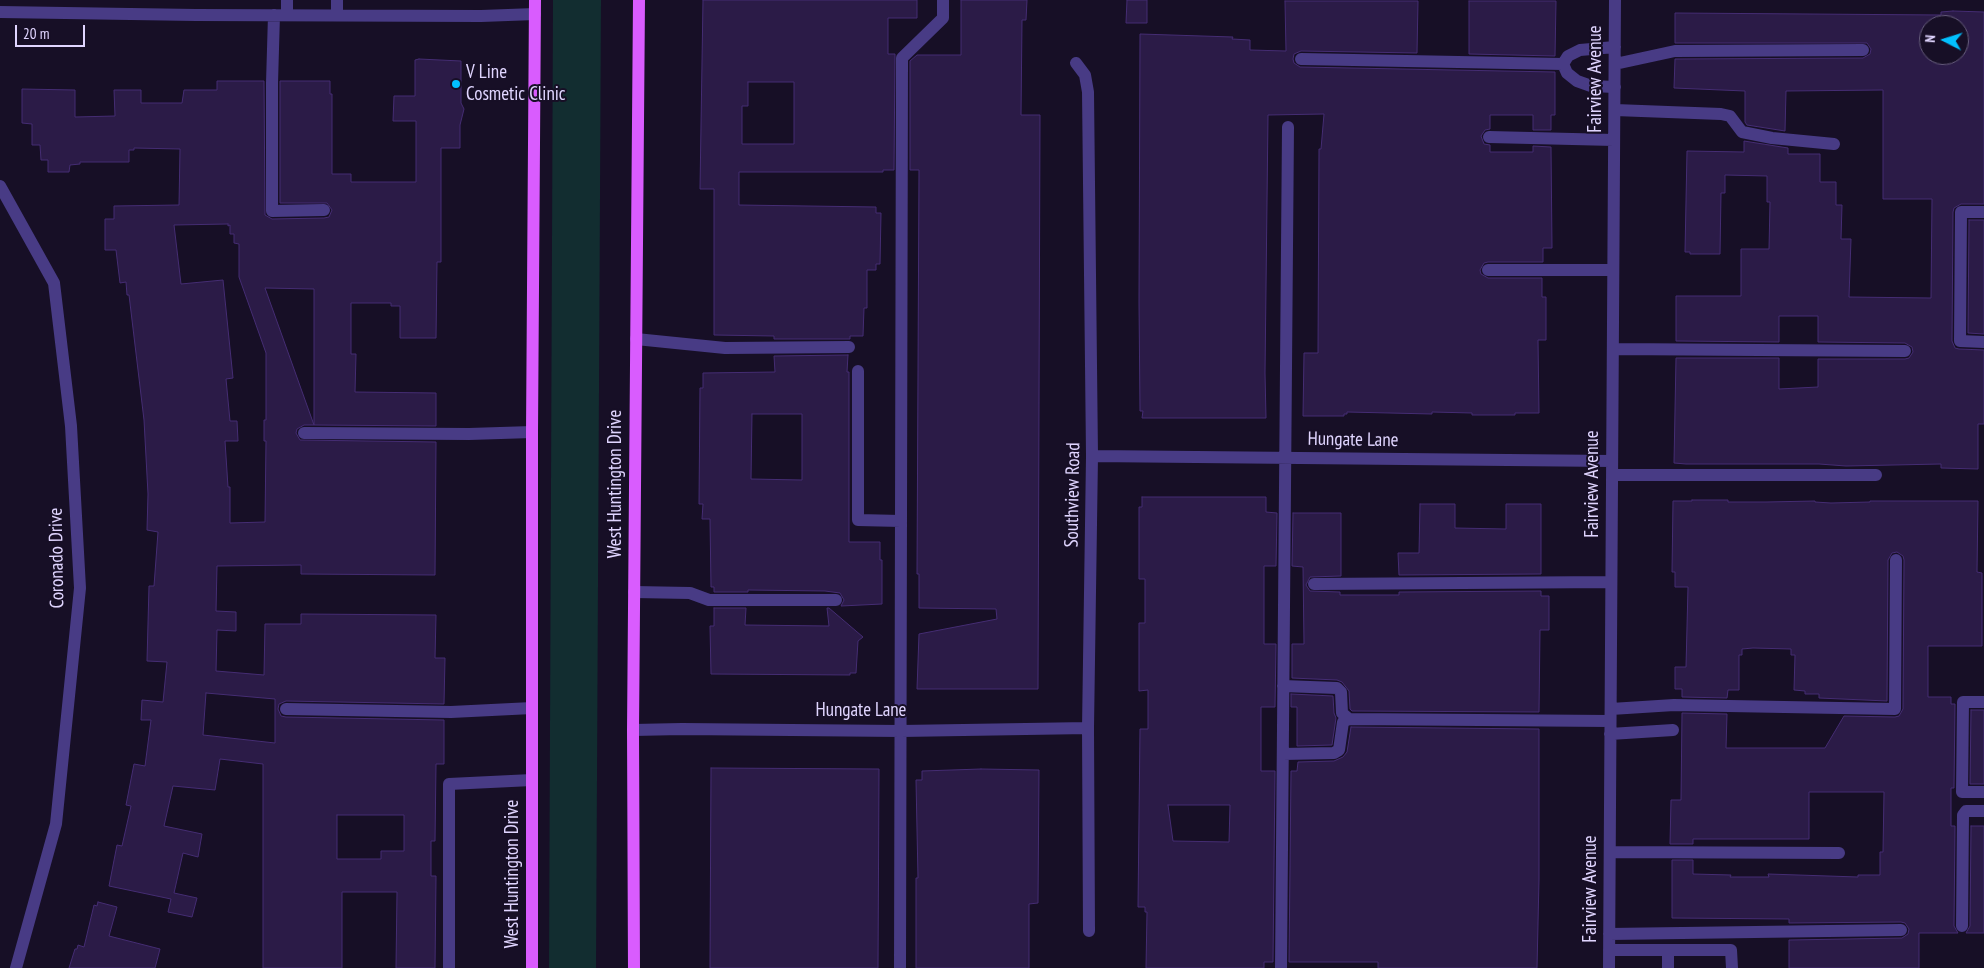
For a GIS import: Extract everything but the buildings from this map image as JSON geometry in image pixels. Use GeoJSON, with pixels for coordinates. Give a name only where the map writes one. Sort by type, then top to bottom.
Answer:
{"type":"FeatureCollection","features":[{"type":"Feature","properties":{"kind":"main road","name":"West Huntington Drive"},"geometry":{"type":"LineString","coordinates":[[532,968],[532,432],[535,0]]}},
{"type":"Feature","properties":{"kind":"main road","name":"West Huntington Drive"},"geometry":{"type":"LineString","coordinates":[[634,968],[633,730],[639,0]]}},
{"type":"Feature","properties":{"kind":"street"},"geometry":{"type":"LineString","coordinates":[[287,0],[281,15],[272,83],[272,211],[324,210]]}},
{"type":"Feature","properties":{"kind":"street"},"geometry":{"type":"LineString","coordinates":[[337,0],[337,15]]}},
{"type":"Feature","properties":{"kind":"street"},"geometry":{"type":"LineString","coordinates":[[900,968],[902,58],[943,18],[943,0]]}},
{"type":"Feature","properties":{"kind":"street","name":"Fairview Avenue"},"geometry":{"type":"LineString","coordinates":[[1609,968],[1615,0]]}},
{"type":"Feature","properties":{"kind":"street"},"geometry":{"type":"LineString","coordinates":[[0,12],[481,16],[535,14]]}},
{"type":"Feature","properties":{"kind":"street"},"geometry":{"type":"LineString","coordinates":[[1563,64],[1568,56],[1580,50],[1615,47]]}},
{"type":"Feature","properties":{"kind":"street"},"geometry":{"type":"LineString","coordinates":[[1615,64],[1675,50],[1863,50]]}},
{"type":"Feature","properties":{"kind":"street"},"geometry":{"type":"LineString","coordinates":[[1300,59],[1563,64]]}},
{"type":"Feature","properties":{"kind":"street","name":"Southview Road"},"geometry":{"type":"LineString","coordinates":[[1076,63],[1085,75],[1088,92],[1092,456],[1088,728],[1089,931]]}},
{"type":"Feature","properties":{"kind":"street"},"geometry":{"type":"LineString","coordinates":[[1563,64],[1571,78],[1584,84],[1615,87]]}},
{"type":"Feature","properties":{"kind":"street"},"geometry":{"type":"LineString","coordinates":[[1615,110],[1722,114],[1730,116],[1742,132],[1772,138],[1834,144]]}},
{"type":"Feature","properties":{"kind":"street"},"geometry":{"type":"LineString","coordinates":[[1281,968],[1288,126]]}},
{"type":"Feature","properties":{"kind":"street"},"geometry":{"type":"LineString","coordinates":[[1489,137],[1614,140]]}},
{"type":"Feature","properties":{"kind":"street","name":"Coronado Drive"},"geometry":{"type":"LineString","coordinates":[[0,186],[54,283],[72,426],[80,588],[56,824],[16,968]]}},
{"type":"Feature","properties":{"kind":"street"},"geometry":{"type":"LineString","coordinates":[[1984,212],[1961,212],[1960,341],[1984,342]]}},
{"type":"Feature","properties":{"kind":"street"},"geometry":{"type":"LineString","coordinates":[[1488,270],[1614,270]]}},
{"type":"Feature","properties":{"kind":"street"},"geometry":{"type":"LineString","coordinates":[[636,339],[725,348],[849,347]]}},
{"type":"Feature","properties":{"kind":"street"},"geometry":{"type":"LineString","coordinates":[[1613,349],[1905,351]]}},
{"type":"Feature","properties":{"kind":"street"},"geometry":{"type":"LineString","coordinates":[[858,371],[858,520],[901,521]]}},
{"type":"Feature","properties":{"kind":"street"},"geometry":{"type":"LineString","coordinates":[[304,433],[469,434],[532,432]]}},
{"type":"Feature","properties":{"kind":"street","name":"Hungate Lane"},"geometry":{"type":"LineString","coordinates":[[1092,456],[1612,461]]}},
{"type":"Feature","properties":{"kind":"street"},"geometry":{"type":"LineString","coordinates":[[1613,475],[1876,475]]}},
{"type":"Feature","properties":{"kind":"street"},"geometry":{"type":"LineString","coordinates":[[1283,754],[1334,753],[1339,750],[1342,722],[1349,720],[1610,715],[1674,705],[1895,709],[1896,560]]}},
{"type":"Feature","properties":{"kind":"street"},"geometry":{"type":"LineString","coordinates":[[1314,584],[1611,582]]}},
{"type":"Feature","properties":{"kind":"street"},"geometry":{"type":"LineString","coordinates":[[634,592],[690,593],[709,600],[836,600]]}},
{"type":"Feature","properties":{"kind":"street"},"geometry":{"type":"LineString","coordinates":[[1283,686],[1337,688],[1341,692],[1342,713],[1349,720]]}},
{"type":"Feature","properties":{"kind":"street"},"geometry":{"type":"LineString","coordinates":[[1984,702],[1963,702],[1962,792],[1984,792]]}},
{"type":"Feature","properties":{"kind":"street"},"geometry":{"type":"LineString","coordinates":[[286,709],[451,712],[532,708]]}},
{"type":"Feature","properties":{"kind":"street","name":"Hungate Lane"},"geometry":{"type":"LineString","coordinates":[[633,730],[901,731],[1088,728]]}},
{"type":"Feature","properties":{"kind":"street"},"geometry":{"type":"LineString","coordinates":[[1610,734],[1673,730]]}},
{"type":"Feature","properties":{"kind":"street"},"geometry":{"type":"LineString","coordinates":[[449,968],[448,784],[532,780]]}},
{"type":"Feature","properties":{"kind":"street"},"geometry":{"type":"LineString","coordinates":[[1962,926],[1963,815],[1966,811],[1984,811]]}},
{"type":"Feature","properties":{"kind":"street"},"geometry":{"type":"LineString","coordinates":[[1610,852],[1839,853]]}},
{"type":"Feature","properties":{"kind":"street"},"geometry":{"type":"LineString","coordinates":[[1609,934],[1901,930]]}},
{"type":"Feature","properties":{"kind":"street"},"geometry":{"type":"LineString","coordinates":[[1609,950],[1731,950],[1732,968]]}},
{"type":"Feature","properties":{"kind":"street"},"geometry":{"type":"LineString","coordinates":[[1668,950],[1668,968]]}},
{"type":"Feature","properties":{"kind":"green space"},"geometry":{"type":"Polygon","coordinates":[[[553,0],[601,0],[596,968],[549,968],[553,0]]]}},
{"type":"Feature","properties":{"kind":"place","name":"V Line Cosmetic Clinic"},"geometry":{"type":"Point","coordinates":[456,84]}}]}
